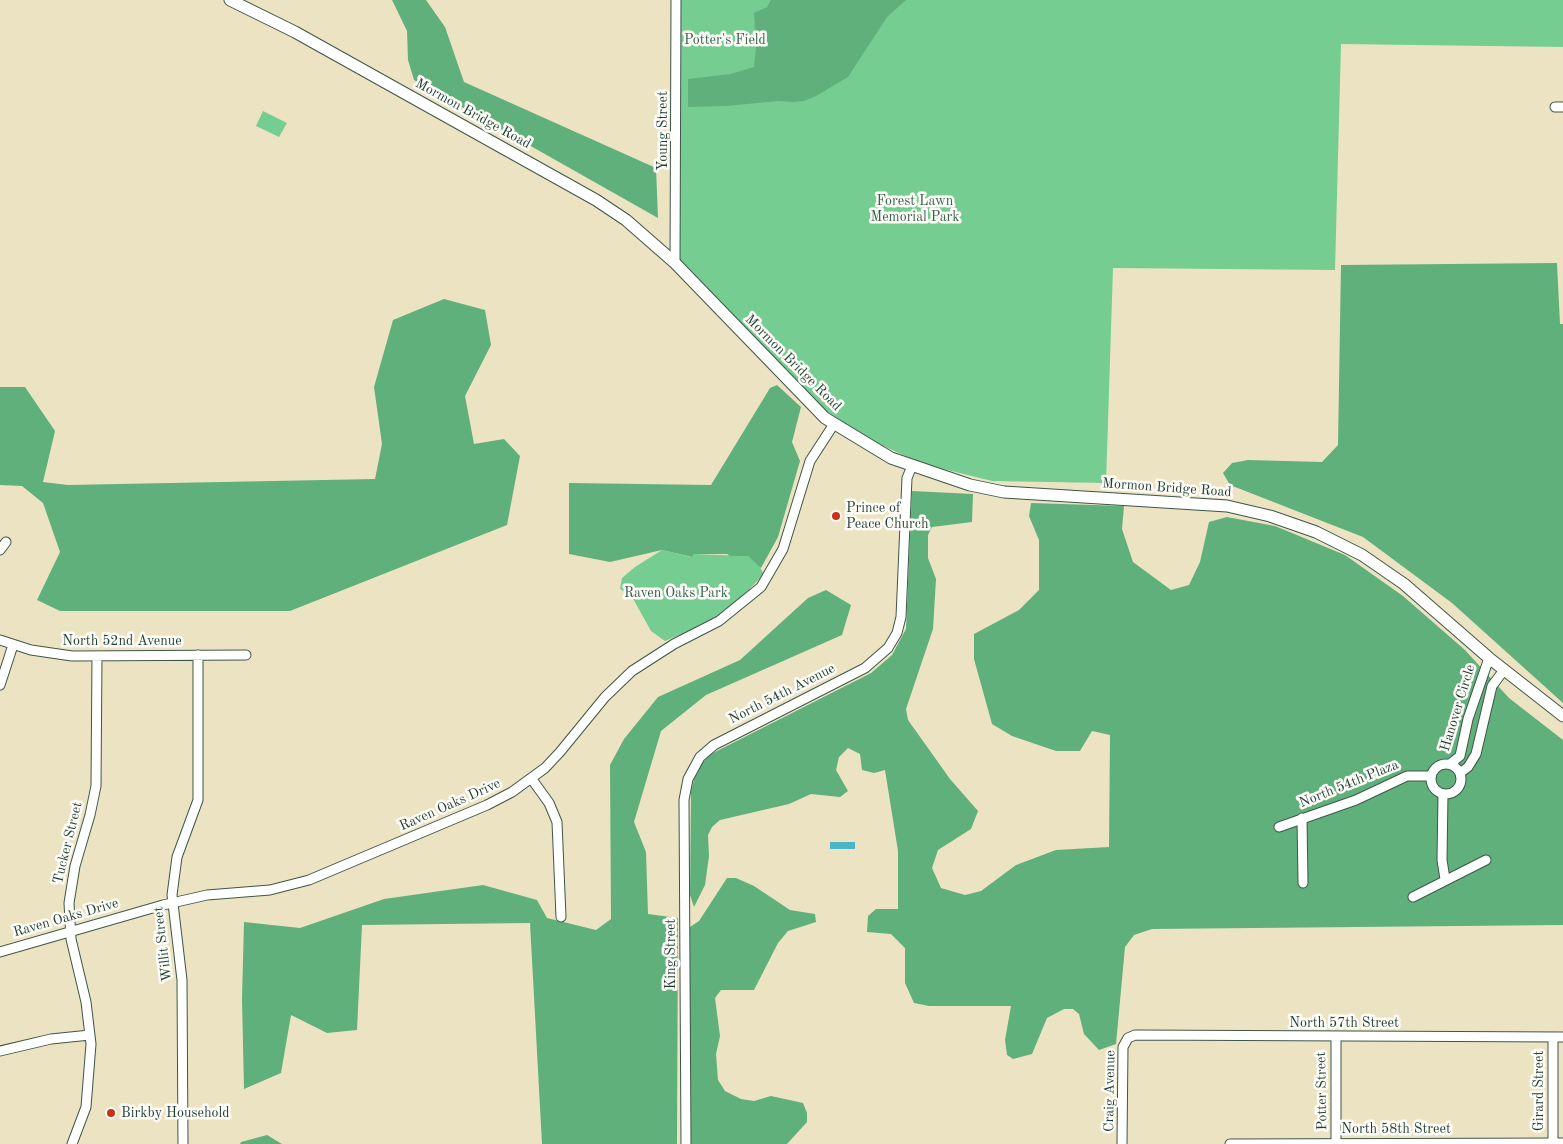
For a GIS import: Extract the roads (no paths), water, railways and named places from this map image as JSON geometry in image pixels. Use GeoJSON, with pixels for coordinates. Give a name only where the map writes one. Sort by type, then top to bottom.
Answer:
{"type":"FeatureCollection","features":[{"type":"Feature","properties":{"kind":"main road","name":"Mormon Bridge Road"},"geometry":{"type":"LineString","coordinates":[[230,0],[295,32],[596,200],[626,220],[675,263],[782,376],[834,424],[890,458],[970,485],[1004,492],[1226,506],[1290,522],[1339,543],[1384,569],[1489,658],[1563,716]]}},
{"type":"Feature","properties":{"kind":"street","name":"Young Street"},"geometry":{"type":"LineString","coordinates":[[675,263],[676,0]]}},
{"type":"Feature","properties":{"kind":"street","name":"Raven Oaks Drive"},"geometry":{"type":"LineString","coordinates":[[0,952],[172,903],[207,895],[270,890],[309,880],[487,806],[531,778],[560,752],[605,697],[632,671],[674,644],[719,621],[761,587],[783,549],[810,462],[834,424]]}},
{"type":"Feature","properties":{"kind":"street","name":"North 54th Avenue"},"geometry":{"type":"LineString","coordinates":[[694,765],[714,745],[865,668],[885,651],[897,632],[901,617],[907,478],[912,466]]}},
{"type":"Feature","properties":{"kind":"street","name":"North 52nd Avenue"},"geometry":{"type":"LineString","coordinates":[[0,640],[52,654],[97,656],[246,655]]}},
{"type":"Feature","properties":{"kind":"street"},"geometry":{"type":"LineString","coordinates":[[0,685],[13,645]]}},
{"type":"Feature","properties":{"kind":"street","name":"Tucker Street"},"geometry":{"type":"LineString","coordinates":[[72,1144],[82,1121],[88,1097],[90,1035],[86,1002],[70,932],[69,904],[71,882],[90,815],[96,786],[97,656]]}},
{"type":"Feature","properties":{"kind":"street","name":"Willit Street"},"geometry":{"type":"LineString","coordinates":[[183,1144],[181,957],[172,903],[177,857],[198,800],[198,656]]}},
{"type":"Feature","properties":{"kind":"street","name":"Hanover Circle"},"geometry":{"type":"LineString","coordinates":[[1450,764],[1460,756],[1468,719],[1489,658]]}},
{"type":"Feature","properties":{"kind":"street","name":"Hanover Circle"},"geometry":{"type":"LineString","coordinates":[[1460,773],[1468,767],[1476,754],[1492,686],[1504,670]]}},
{"type":"Feature","properties":{"kind":"street"},"geometry":{"type":"LineString","coordinates":[[1450,764],[1460,773],[1461,778],[1458,788],[1449,794],[1443,794],[1434,789],[1431,776],[1436,767],[1450,764]]}},
{"type":"Feature","properties":{"kind":"street","name":"King Street"},"geometry":{"type":"LineString","coordinates":[[686,1144],[684,800],[688,779],[694,765]]}},
{"type":"Feature","properties":{"kind":"street","name":"North 54th Plaza"},"geometry":{"type":"LineString","coordinates":[[1279,827],[1356,800],[1407,776],[1431,776]]}},
{"type":"Feature","properties":{"kind":"street"},"geometry":{"type":"LineString","coordinates":[[531,778],[549,803],[557,822],[561,917]]}},
{"type":"Feature","properties":{"kind":"street"},"geometry":{"type":"LineString","coordinates":[[1443,794],[1442,860],[1445,879]]}},
{"type":"Feature","properties":{"kind":"street"},"geometry":{"type":"LineString","coordinates":[[1302,818],[1303,883]]}},
{"type":"Feature","properties":{"kind":"street"},"geometry":{"type":"LineString","coordinates":[[1412,897],[1486,860]]}},
{"type":"Feature","properties":{"kind":"street"},"geometry":{"type":"LineString","coordinates":[[0,1051],[52,1040],[90,1035]]}},
{"type":"Feature","properties":{"kind":"street","name":"North 57th Street"},"geometry":{"type":"LineString","coordinates":[[1126,1040],[1135,1035],[1558,1037]]}},
{"type":"Feature","properties":{"kind":"street","name":"Potter Street"},"geometry":{"type":"LineString","coordinates":[[1336,1037],[1336,1144]]}},
{"type":"Feature","properties":{"kind":"street","name":"Girard Street"},"geometry":{"type":"LineString","coordinates":[[1553,1143],[1558,1037]]}},
{"type":"Feature","properties":{"kind":"street","name":"Craig Avenue"},"geometry":{"type":"LineString","coordinates":[[1123,1144],[1123,1047],[1126,1040]]}},
{"type":"Feature","properties":{"kind":"street","name":"North 58th Street"},"geometry":{"type":"LineString","coordinates":[[1230,1144],[1563,1143]]}},
{"type":"Feature","properties":{"kind":"water"},"geometry":{"type":"Polygon","coordinates":[[[830,842],[855,842],[855,849],[830,849],[830,842]]]}},
{"type":"Feature","properties":{"kind":"place","name":"Prince of Peace Church"},"geometry":{"type":"Point","coordinates":[836,516]}},
{"type":"Feature","properties":{"kind":"place","name":"Birkby Household"},"geometry":{"type":"Point","coordinates":[111,1113]}},
{"type":"Feature","properties":{"kind":"park label","name":"Potter's Field"},"geometry":{"type":"Point","coordinates":[725,40]}},
{"type":"Feature","properties":{"kind":"park label","name":"Forest Lawn Memorial Park"},"geometry":{"type":"Point","coordinates":[915,210]}},
{"type":"Feature","properties":{"kind":"park label","name":"Raven Oaks Park"},"geometry":{"type":"Point","coordinates":[676,593]}}]}
